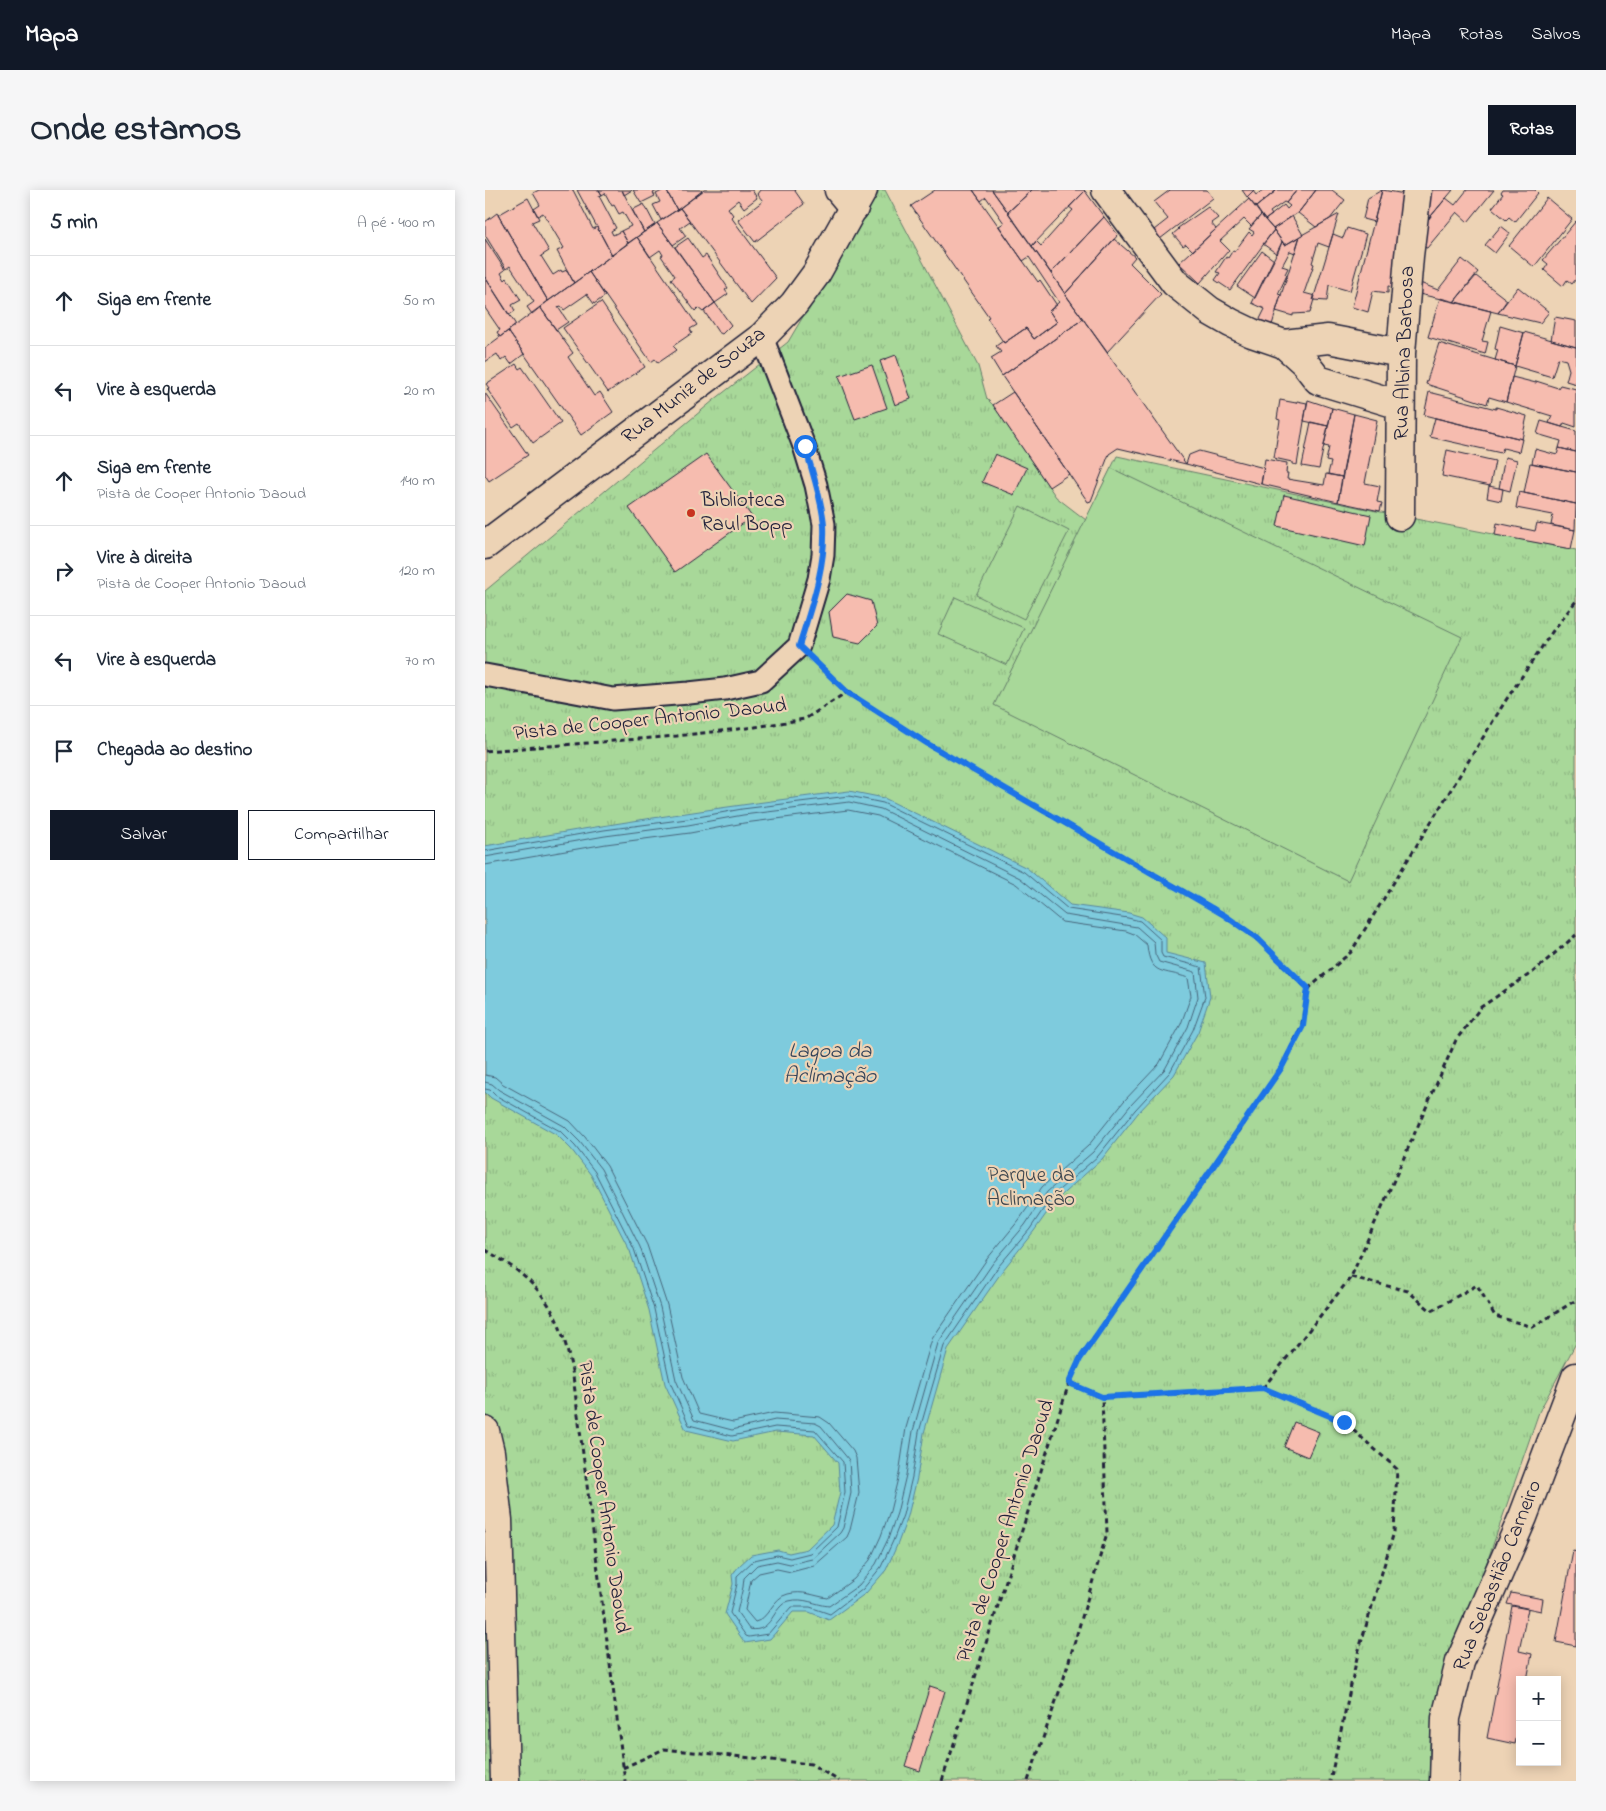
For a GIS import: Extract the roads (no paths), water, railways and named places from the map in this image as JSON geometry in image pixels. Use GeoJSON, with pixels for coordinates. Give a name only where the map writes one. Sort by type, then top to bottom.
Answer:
{"type":"FeatureCollection","features":[{"type":"Feature","properties":{"kind":"street"},"geometry":{"type":"LineString","coordinates":[[1106,190],[1175,284],[1210,311],[1252,333],[1284,344],[1304,362],[1318,380],[1400,405]]}},
{"type":"Feature","properties":{"kind":"street","name":"Rua Albina Barbosa"},"geometry":{"type":"LineString","coordinates":[[1400,516],[1401,353],[1407,276],[1417,190]]}},
{"type":"Feature","properties":{"kind":"street","name":"Rua Muniz de Souza"},"geometry":{"type":"LineString","coordinates":[[485,545],[762,337],[794,304],[816,274],[852,196]]}},
{"type":"Feature","properties":{"kind":"street"},"geometry":{"type":"LineString","coordinates":[[485,675],[613,699],[689,693],[725,689],[761,681],[799,646],[819,579],[823,555],[824,524],[805,446],[762,337]]}},
{"type":"Feature","properties":{"kind":"street"},"geometry":{"type":"LineString","coordinates":[[1284,344],[1328,339],[1401,353]]}},
{"type":"Feature","properties":{"kind":"street","name":"Rua Sebastião Carneiro"},"geometry":{"type":"LineString","coordinates":[[1444,1781],[1446,1718],[1460,1662],[1523,1517],[1576,1377]]}},
{"type":"Feature","properties":{"kind":"street"},"geometry":{"type":"LineString","coordinates":[[485,1431],[490,1452],[498,1520],[505,1781]]}},
{"type":"Feature","properties":{"kind":"water","name":"Lagoa da Aclimação"},"geometry":{"type":"Polygon","coordinates":[[[849,791],[884,798],[1027,868],[1070,905],[1129,913],[1142,917],[1166,938],[1166,953],[1206,963],[1210,997],[1198,1032],[1174,1075],[1138,1113],[1102,1159],[1056,1200],[1003,1270],[948,1349],[924,1433],[917,1478],[908,1516],[886,1570],[866,1593],[829,1620],[809,1612],[793,1612],[770,1639],[745,1643],[725,1614],[733,1584],[732,1575],[751,1555],[778,1550],[789,1553],[807,1549],[832,1525],[840,1492],[838,1463],[814,1435],[776,1432],[733,1441],[686,1430],[665,1384],[649,1310],[630,1251],[591,1175],[571,1149],[557,1135],[491,1098],[485,1092],[485,846],[667,816],[849,791]]]}},
{"type":"Feature","properties":{"kind":"place","name":"Biblioteca Raul Bopp"},"geometry":{"type":"Point","coordinates":[691,513]}},
{"type":"Feature","properties":{"kind":"park label","name":"Parque da Aclimação"},"geometry":{"type":"Point","coordinates":[1031,1188]}}]}
